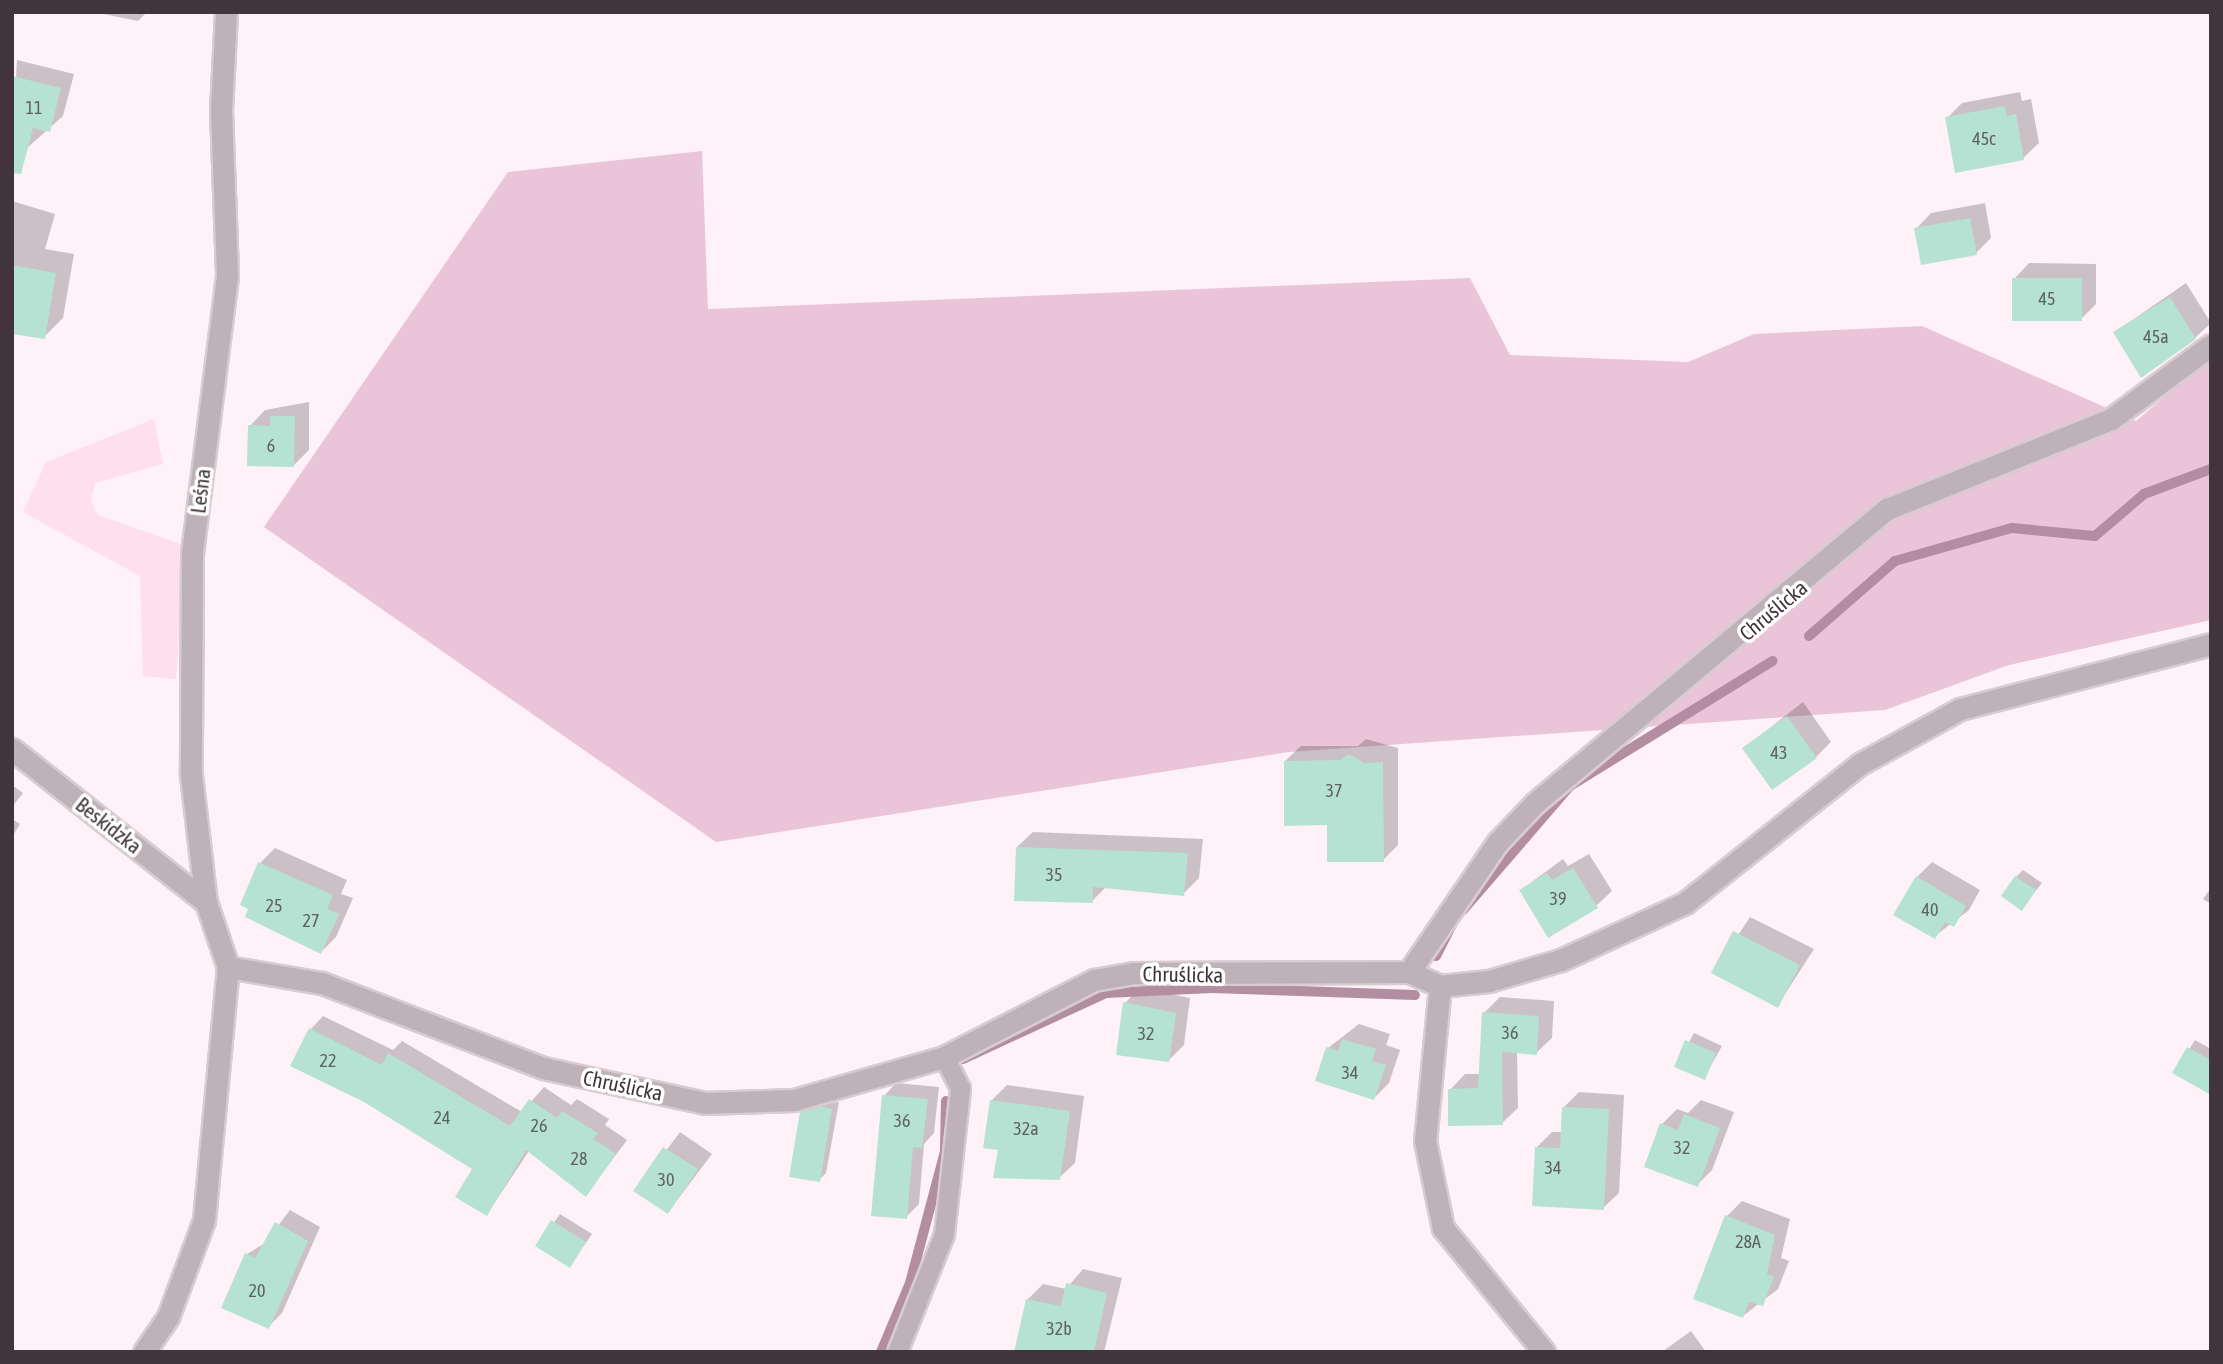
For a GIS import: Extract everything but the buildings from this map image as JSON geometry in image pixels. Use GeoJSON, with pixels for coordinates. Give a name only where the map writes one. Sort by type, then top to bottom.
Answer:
{"type":"FeatureCollection","features":[{"type":"Feature","properties":{"kind":"street","name":"Leśna"},"geometry":{"type":"LineString","coordinates":[[226,12],[221,110],[227,276],[192,553],[191,775],[206,902],[228,967]]}},
{"type":"Feature","properties":{"kind":"street","name":"Chruślicka"},"geometry":{"type":"LineString","coordinates":[[1409,972],[1497,843],[1535,803],[1887,509],[2111,419],[2211,345]]}},
{"type":"Feature","properties":{"kind":"street"},"geometry":{"type":"LineString","coordinates":[[1544,1352],[1443,1228],[1425,1141],[1440,986],[1489,981],[1561,960],[1685,903],[1860,764],[1960,709],[2211,644]]}},
{"type":"Feature","properties":{"kind":"street","name":"Beskidzka"},"geometry":{"type":"LineString","coordinates":[[12,748],[206,902]]}},
{"type":"Feature","properties":{"kind":"street","name":"Chruślicka"},"geometry":{"type":"LineString","coordinates":[[228,967],[322,983],[543,1068],[705,1102],[794,1100],[944,1057],[1094,980],[1133,973],[1409,972],[1440,986]]}},
{"type":"Feature","properties":{"kind":"street"},"geometry":{"type":"LineString","coordinates":[[144,1352],[168,1317],[204,1220],[228,967]]}},
{"type":"Feature","properties":{"kind":"lane"},"geometry":{"type":"LineString","coordinates":[[897,1352],[944,1234],[960,1088],[944,1057]]}},
{"type":"Feature","properties":{"kind":"shaded area"},"geometry":{"type":"Polygon","coordinates":[[[702,151],[708,309],[1470,278],[1510,355],[1688,362],[1754,334],[1922,326],[2136,421],[2211,357],[2211,620],[2009,665],[1885,710],[1289,752],[716,842],[264,527],[508,172],[702,151]]]}},
{"type":"Feature","properties":{"kind":"shaded area"},"geometry":{"type":"Polygon","coordinates":[[[154,419],[163,464],[95,483],[91,501],[98,515],[186,546],[176,679],[143,676],[140,576],[23,512],[46,462],[154,419]]]}},
{"type":"Feature","properties":{"kind":"waterway"},"geometry":{"type":"LineString","coordinates":[[1809,636],[1895,561],[2012,528],[2095,536],[2144,494],[2211,469]]}},
{"type":"Feature","properties":{"kind":"waterway"},"geometry":{"type":"LineString","coordinates":[[1463,910],[1570,786],[1772,661]]}},
{"type":"Feature","properties":{"kind":"waterway"},"geometry":{"type":"LineString","coordinates":[[1436,956],[1452,925]]}},
{"type":"Feature","properties":{"kind":"waterway"},"geometry":{"type":"LineString","coordinates":[[963,1059],[1106,993],[1212,988],[1415,995]]}},
{"type":"Feature","properties":{"kind":"waterway"},"geometry":{"type":"LineString","coordinates":[[881,1352],[910,1283],[945,1151],[946,1101]]}}]}
